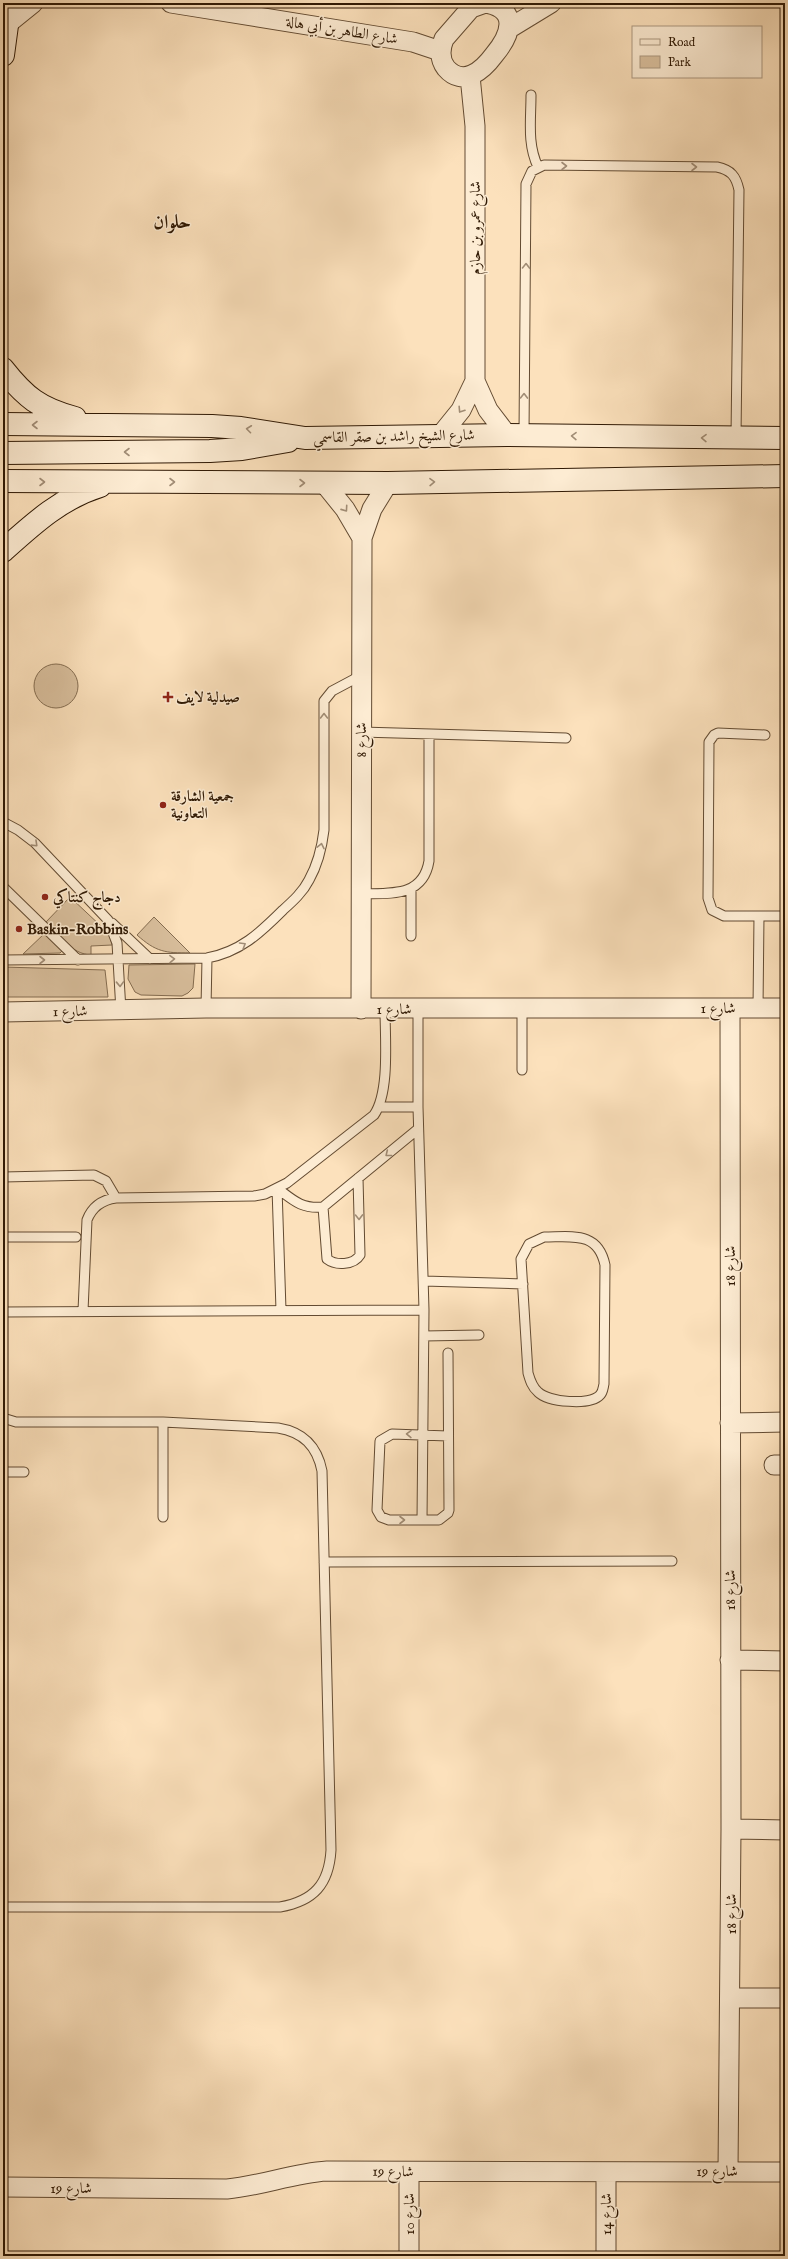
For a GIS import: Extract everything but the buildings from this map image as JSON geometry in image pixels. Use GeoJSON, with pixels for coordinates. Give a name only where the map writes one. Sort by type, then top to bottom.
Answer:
{"type":"FeatureCollection","features":[{"type":"Feature","properties":{"kind":"main road"},"geometry":{"type":"LineString","coordinates":[[3,55],[10,3]]}},
{"type":"Feature","properties":{"kind":"main road"},"geometry":{"type":"LineString","coordinates":[[3,369],[17,387],[38,405],[51,412],[101,425]]}},
{"type":"Feature","properties":{"kind":"main road","name":"شارع الشيخ راشد بن صقر القاسمي"},"geometry":{"type":"LineString","coordinates":[[3,424],[241,428],[305,438],[516,435],[785,438]]}},
{"type":"Feature","properties":{"kind":"main road"},"geometry":{"type":"LineString","coordinates":[[3,453],[210,451],[242,449],[305,438]]}},
{"type":"Feature","properties":{"kind":"main road"},"geometry":{"type":"LineString","coordinates":[[3,482],[324,484],[785,476]]}},
{"type":"Feature","properties":{"kind":"main road"},"geometry":{"type":"LineString","coordinates":[[3,552],[45,514],[66,500],[89,489],[112,482]]}},
{"type":"Feature","properties":{"kind":"street"},"geometry":{"type":"LineString","coordinates":[[7,24],[33,3]]}},
{"type":"Feature","properties":{"kind":"street","name":"شارع الطاهر بن أبي هالة"},"geometry":{"type":"LineString","coordinates":[[171,3],[236,8],[413,42],[440,51]]}},
{"type":"Feature","properties":{"kind":"street"},"geometry":{"type":"LineString","coordinates":[[510,28],[551,3]]}},
{"type":"Feature","properties":{"kind":"street"},"geometry":{"type":"LineString","coordinates":[[478,4],[493,4],[505,13],[510,28],[505,42],[482,70],[470,76],[457,76],[452,73],[443,63],[440,51],[444,39],[465,8],[478,4]]}},
{"type":"Feature","properties":{"kind":"street","name":"شارع عمرو بن حازم"},"geometry":{"type":"LineString","coordinates":[[470,76],[476,142],[475,381],[488,410],[516,435]]}},
{"type":"Feature","properties":{"kind":"street","name":"شارع عمرو بن حازم"},"geometry":{"type":"LineString","coordinates":[[440,436],[461,410],[475,381]]}},
{"type":"Feature","properties":{"kind":"street"},"geometry":{"type":"LineString","coordinates":[[362,538],[372,509],[388,483]]}},
{"type":"Feature","properties":{"kind":"street","name":"شارع 8"},"geometry":{"type":"LineString","coordinates":[[324,484],[346,509],[362,538],[361,1009]]}},
{"type":"Feature","properties":{"kind":"street","name":"شارع 1"},"geometry":{"type":"LineString","coordinates":[[3,1012],[121,1011],[206,1008],[785,1008]]}},
{"type":"Feature","properties":{"kind":"street","name":"شارع 18"},"geometry":{"type":"LineString","coordinates":[[728,2171],[731,1829],[730,1008]]}},
{"type":"Feature","properties":{"kind":"street"},"geometry":{"type":"LineString","coordinates":[[730,1423],[785,1422]]}},
{"type":"Feature","properties":{"kind":"street"},"geometry":{"type":"LineString","coordinates":[[730,1660],[785,1661]]}},
{"type":"Feature","properties":{"kind":"street"},"geometry":{"type":"LineString","coordinates":[[731,1829],[785,1830]]}},
{"type":"Feature","properties":{"kind":"street"},"geometry":{"type":"LineString","coordinates":[[730,1998],[785,1998]]}},
{"type":"Feature","properties":{"kind":"street","name":"شارع 19"},"geometry":{"type":"LineString","coordinates":[[3,2187],[227,2189],[253,2186],[280,2177],[312,2172],[785,2172]]}},
{"type":"Feature","properties":{"kind":"street","name":"شارع 10"},"geometry":{"type":"LineString","coordinates":[[409,2172],[409,2256]]}},
{"type":"Feature","properties":{"kind":"street","name":"شارع 14"},"geometry":{"type":"LineString","coordinates":[[606,2172],[606,2256]]}},
{"type":"Feature","properties":{"kind":"lane"},"geometry":{"type":"LineString","coordinates":[[531,95],[530,144],[538,167]]}},
{"type":"Feature","properties":{"kind":"lane"},"geometry":{"type":"LineString","coordinates":[[516,435],[526,184],[532,171],[538,167],[544,166],[717,167],[728,170],[736,178],[739,198],[736,438]]}},
{"type":"Feature","properties":{"kind":"lane"},"geometry":{"type":"LineString","coordinates":[[3,952],[7,960],[207,958],[235,950],[260,934],[302,891],[309,880],[319,856],[324,830],[324,701],[332,691],[362,675]]}},
{"type":"Feature","properties":{"kind":"lane"},"geometry":{"type":"LineString","coordinates":[[361,732],[566,738]]}},
{"type":"Feature","properties":{"kind":"lane"},"geometry":{"type":"LineString","coordinates":[[765,735],[718,733],[711,738],[708,746],[709,905],[712,910],[724,916],[785,916]]}},
{"type":"Feature","properties":{"kind":"lane"},"geometry":{"type":"LineString","coordinates":[[361,894],[398,893],[411,889],[421,880],[429,861],[429,734]]}},
{"type":"Feature","properties":{"kind":"lane"},"geometry":{"type":"LineString","coordinates":[[3,822],[18,830],[35,843],[108,920],[150,959]]}},
{"type":"Feature","properties":{"kind":"lane"},"geometry":{"type":"LineString","coordinates":[[3,887],[78,960]]}},
{"type":"Feature","properties":{"kind":"lane"},"geometry":{"type":"LineString","coordinates":[[411,889],[411,936]]}},
{"type":"Feature","properties":{"kind":"lane"},"geometry":{"type":"LineString","coordinates":[[758,1008],[759,916]]}},
{"type":"Feature","properties":{"kind":"lane"},"geometry":{"type":"LineString","coordinates":[[108,920],[115,935],[119,960],[121,1011]]}},
{"type":"Feature","properties":{"kind":"lane"},"geometry":{"type":"LineString","coordinates":[[206,1008],[207,958]]}},
{"type":"Feature","properties":{"kind":"lane"},"geometry":{"type":"LineString","coordinates":[[418,1008],[418,1129],[424,1281],[424,1434],[422,1520]]}},
{"type":"Feature","properties":{"kind":"lane"},"geometry":{"type":"LineString","coordinates":[[522,1008],[522,1070]]}},
{"type":"Feature","properties":{"kind":"lane"},"geometry":{"type":"LineString","coordinates":[[83,1311],[87,1220],[94,1207],[108,1199],[116,1198],[254,1196],[277,1188],[296,1176],[368,1121],[380,1107],[384,1090],[385,1009]]}},
{"type":"Feature","properties":{"kind":"lane"},"geometry":{"type":"LineString","coordinates":[[380,1107],[418,1107]]}},
{"type":"Feature","properties":{"kind":"lane"},"geometry":{"type":"LineString","coordinates":[[277,1188],[295,1202],[309,1208],[323,1207],[418,1129]]}},
{"type":"Feature","properties":{"kind":"lane"},"geometry":{"type":"LineString","coordinates":[[3,1177],[94,1175],[106,1181],[116,1198]]}},
{"type":"Feature","properties":{"kind":"lane"},"geometry":{"type":"LineString","coordinates":[[323,1207],[325,1254],[327,1259],[331,1262],[352,1263],[357,1260],[360,1255],[358,1178]]}},
{"type":"Feature","properties":{"kind":"lane"},"geometry":{"type":"LineString","coordinates":[[277,1188],[281,1310]]}},
{"type":"Feature","properties":{"kind":"lane"},"geometry":{"type":"LineString","coordinates":[[3,1237],[76,1237]]}},
{"type":"Feature","properties":{"kind":"lane"},"geometry":{"type":"LineString","coordinates":[[579,1237],[587,1239],[599,1250],[605,1266],[604,1384],[599,1396],[587,1401],[557,1401],[546,1398],[537,1392],[531,1383],[528,1373],[523,1284],[521,1259],[529,1244],[536,1239],[579,1237]]}},
{"type":"Feature","properties":{"kind":"lane"},"geometry":{"type":"LineString","coordinates":[[424,1281],[523,1284]]}},
{"type":"Feature","properties":{"kind":"lane"},"geometry":{"type":"LineString","coordinates":[[3,1312],[424,1310]]}},
{"type":"Feature","properties":{"kind":"lane"},"geometry":{"type":"LineString","coordinates":[[424,1336],[479,1335]]}},
{"type":"Feature","properties":{"kind":"lane"},"geometry":{"type":"LineString","coordinates":[[448,1353],[448,1436],[448,1514],[439,1520],[389,1520],[379,1514],[380,1441],[387,1435],[424,1434],[448,1436]]}},
{"type":"Feature","properties":{"kind":"lane"},"geometry":{"type":"LineString","coordinates":[[3,1418],[16,1422],[163,1422],[278,1428],[297,1433],[317,1452],[322,1471],[331,1850],[330,1865],[326,1878],[318,1890],[301,1902],[280,1907],[3,1907]]}},
{"type":"Feature","properties":{"kind":"lane"},"geometry":{"type":"LineString","coordinates":[[163,1422],[163,1517]]}},
{"type":"Feature","properties":{"kind":"lane"},"geometry":{"type":"LineString","coordinates":[[3,1472],[24,1472]]}},
{"type":"Feature","properties":{"kind":"lane"},"geometry":{"type":"LineString","coordinates":[[324,1562],[672,1561]]}},
{"type":"Feature","properties":{"kind":"green space"},"geometry":{"type":"Polygon","coordinates":[[[52,664],[60,664],[72,670],[78,682],[78,690],[72,702],[60,708],[52,708],[40,702],[34,690],[34,682],[40,670],[52,664]]]}},
{"type":"Feature","properties":{"kind":"green space"},"geometry":{"type":"Polygon","coordinates":[[[70,897],[103,928],[107,924],[112,945],[91,946],[91,955],[84,954],[66,944],[45,923],[70,897]]]}},
{"type":"Feature","properties":{"kind":"green space"},"geometry":{"type":"Polygon","coordinates":[[[154,917],[190,953],[174,953],[161,950],[150,945],[137,935],[154,917]]]}},
{"type":"Feature","properties":{"kind":"green space"},"geometry":{"type":"Polygon","coordinates":[[[45,933],[62,951],[60,953],[23,954],[45,933]]]}},
{"type":"Feature","properties":{"kind":"green space"},"geometry":{"type":"Polygon","coordinates":[[[195,964],[193,988],[182,996],[141,995],[135,992],[128,979],[129,965],[195,964]]]}},
{"type":"Feature","properties":{"kind":"green space"},"geometry":{"type":"Polygon","coordinates":[[[3,967],[105,970],[108,997],[3,997],[3,967]]]}},
{"type":"Feature","properties":{"kind":"place","name":"صيدلية لايف"},"geometry":{"type":"Point","coordinates":[168,697]}},
{"type":"Feature","properties":{"kind":"place","name":"جمعية الشارقة التعاونية"},"geometry":{"type":"Point","coordinates":[163,805]}},
{"type":"Feature","properties":{"kind":"place","name":"دجاج كنتاكي"},"geometry":{"type":"Point","coordinates":[45,897]}},
{"type":"Feature","properties":{"kind":"place","name":"Baskin-Robbins"},"geometry":{"type":"Point","coordinates":[19,929]}},
{"type":"Feature","properties":{"kind":"district","name":"حلوان"},"geometry":{"type":"Point","coordinates":[172,221]}}]}
